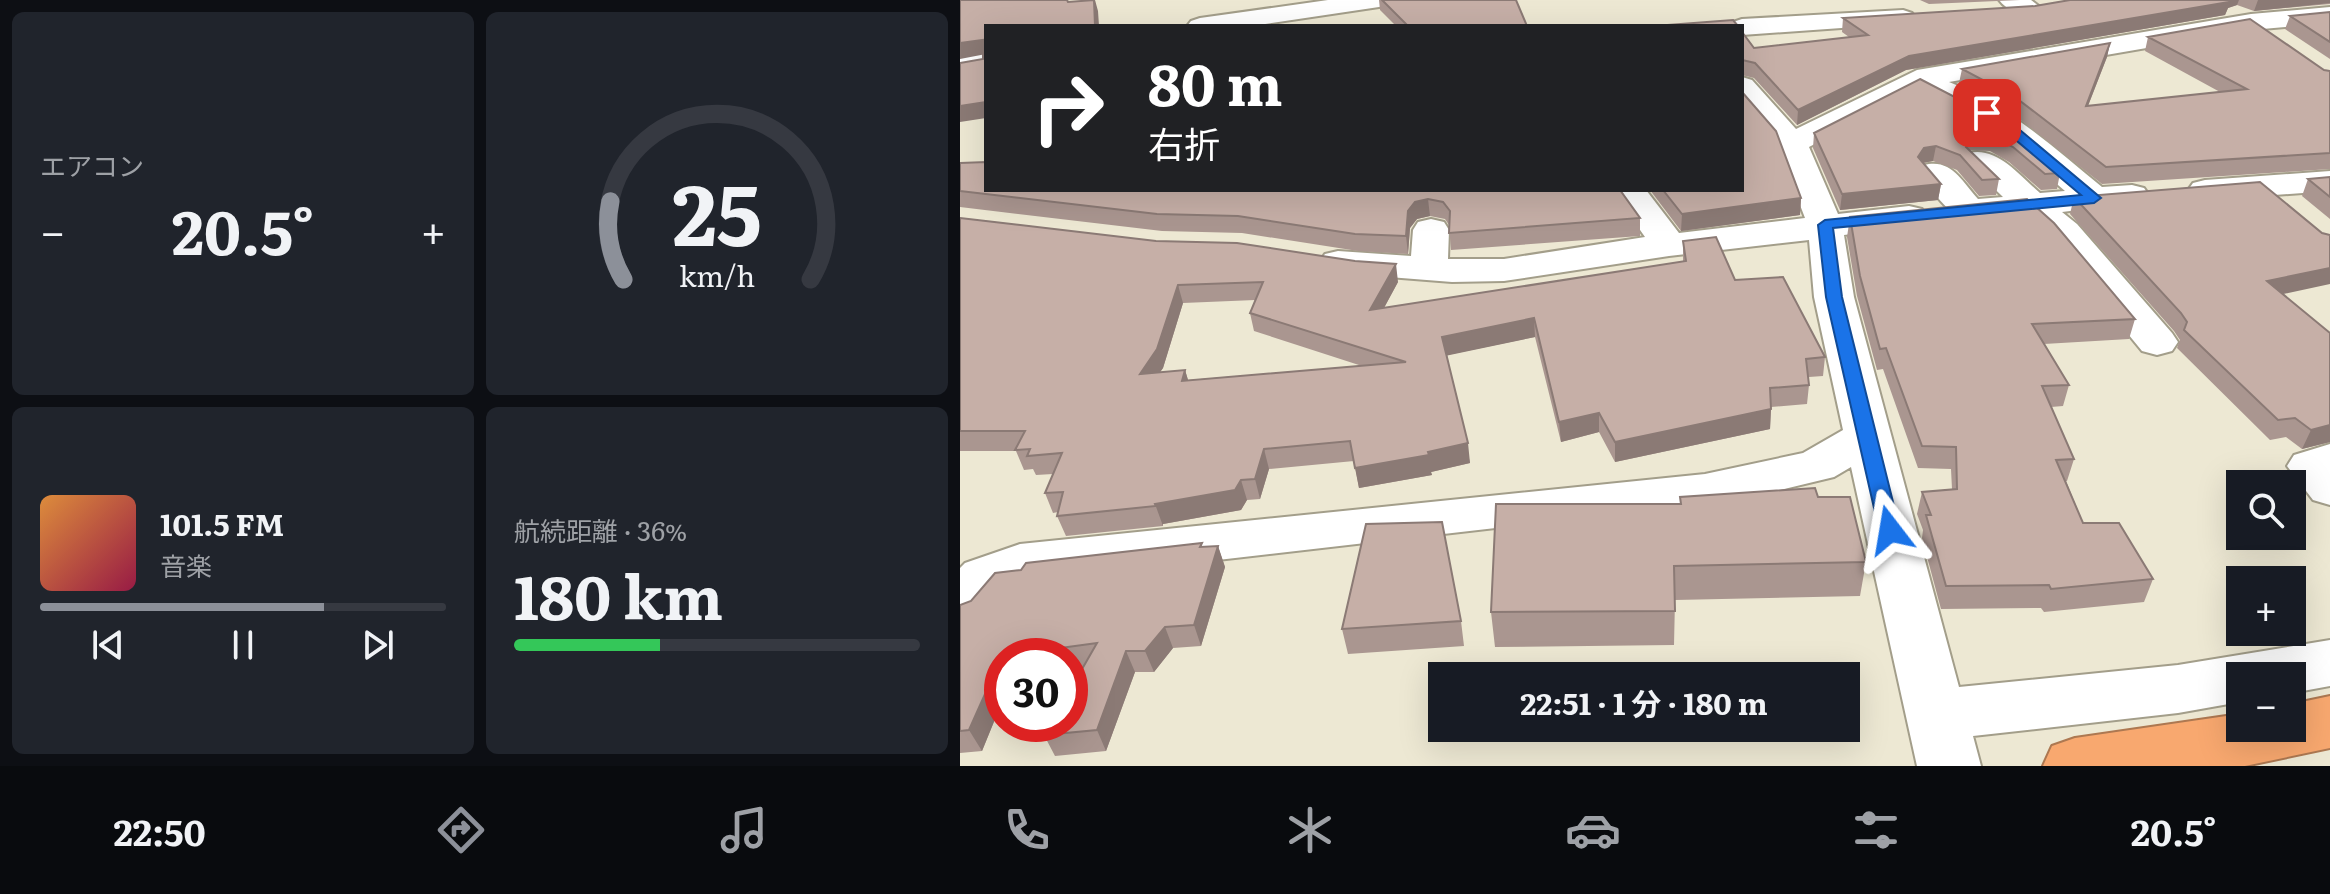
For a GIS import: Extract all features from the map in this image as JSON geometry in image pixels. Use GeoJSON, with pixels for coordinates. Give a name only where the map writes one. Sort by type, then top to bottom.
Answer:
{"type":"FeatureCollection","features":[{"type":"Feature","properties":{"kind":"highway"},"geometry":{"type":"LineString","coordinates":[[2075,766],[2193,750],[2330,722]]}},
{"type":"Feature","properties":{"kind":"street"},"geometry":{"type":"LineString","coordinates":[[1214,24],[1379,0]]}},
{"type":"Feature","properties":{"kind":"street"},"geometry":{"type":"LineString","coordinates":[[2011,7],[2059,5]]}},
{"type":"Feature","properties":{"kind":"street"},"geometry":{"type":"LineString","coordinates":[[2212,5],[2251,22],[2285,45]]}},
{"type":"Feature","properties":{"kind":"street"},"geometry":{"type":"LineString","coordinates":[[1792,143],[1917,79],[2251,22],[2330,15]]}},
{"type":"Feature","properties":{"kind":"street"},"geometry":{"type":"LineString","coordinates":[[1744,27],[1922,17]]}},
{"type":"Feature","properties":{"kind":"street"},"geometry":{"type":"LineString","coordinates":[[960,58],[984,63]]}},
{"type":"Feature","properties":{"kind":"street"},"geometry":{"type":"LineString","coordinates":[[960,69],[984,63]]}},
{"type":"Feature","properties":{"kind":"street"},"geometry":{"type":"LineString","coordinates":[[1917,79],[1964,98],[2010,128],[2094,198]]}},
{"type":"Feature","properties":{"kind":"street"},"geometry":{"type":"LineString","coordinates":[[1744,88],[1792,143],[1825,225],[1834,297],[1866,437],[1943,740],[2226,680]]}},
{"type":"Feature","properties":{"kind":"street"},"geometry":{"type":"LineString","coordinates":[[1981,160],[2064,232],[2157,342]]}},
{"type":"Feature","properties":{"kind":"street"},"geometry":{"type":"LineString","coordinates":[[1936,172],[1970,211]]}},
{"type":"Feature","properties":{"kind":"street"},"geometry":{"type":"LineString","coordinates":[[1300,256],[1358,265],[1504,270],[1825,225],[2094,198],[2330,181]]}},
{"type":"Feature","properties":{"kind":"street"},"geometry":{"type":"LineString","coordinates":[[2265,187],[2297,213]]}},
{"type":"Feature","properties":{"kind":"street"},"geometry":{"type":"LineString","coordinates":[[1630,192],[1669,245]]}},
{"type":"Feature","properties":{"kind":"street"},"geometry":{"type":"LineString","coordinates":[[1421,269],[1430,258],[1431,230]]}},
{"type":"Feature","properties":{"kind":"street"},"geometry":{"type":"LineString","coordinates":[[960,605],[984,577],[1020,563],[1705,491],[1817,466],[1866,437]]}},
{"type":"Feature","properties":{"kind":"street"},"geometry":{"type":"LineString","coordinates":[[2330,460],[2311,466],[2330,488]]}},
{"type":"Feature","properties":{"kind":"street"},"geometry":{"type":"LineString","coordinates":[[2306,667],[2330,663]]}},
{"type":"Feature","properties":{"kind":"building"},"geometry":{"type":"Polygon","coordinates":[[[960,0],[1094,0],[1095,24],[984,24],[984,102],[960,106],[960,63],[983,59],[983,40],[960,43],[960,0]]]}},
{"type":"Feature","properties":{"kind":"building"},"geometry":{"type":"Polygon","coordinates":[[[1382,0],[1516,0],[1526,24],[1406,24],[1382,0]]]}},
{"type":"Feature","properties":{"kind":"building"},"geometry":{"type":"Polygon","coordinates":[[[2070,0],[2230,0],[1909,56],[1798,110],[1755,63],[1744,60],[1744,35],[1754,48],[1868,35],[1843,18],[2035,6],[2070,0]]]}},
{"type":"Feature","properties":{"kind":"building"},"geometry":{"type":"Polygon","coordinates":[[[2330,12],[2330,42],[2290,16],[2330,12]]]}},
{"type":"Feature","properties":{"kind":"building"},"geometry":{"type":"Polygon","coordinates":[[[2250,19],[2324,70],[2330,71],[2330,153],[2106,167],[2015,97],[1962,69],[2110,43],[2086,106],[2247,89],[2148,37],[2250,19]]]}},
{"type":"Feature","properties":{"kind":"building"},"geometry":{"type":"Polygon","coordinates":[[[1733,20],[1736,24],[1680,24],[1733,20]]]}},
{"type":"Feature","properties":{"kind":"building"},"geometry":{"type":"Polygon","coordinates":[[[1920,79],[1978,109],[2060,173],[2045,174],[2013,147],[1993,136],[1972,135],[1966,147],[1999,179],[1982,180],[1960,155],[1936,146],[1924,148],[1918,157],[1941,184],[1842,194],[1814,133],[1920,79]]]}},
{"type":"Feature","properties":{"kind":"building"},"geometry":{"type":"Polygon","coordinates":[[[1744,94],[1776,131],[1801,198],[1682,214],[1665,192],[1744,192],[1744,94]]]}},
{"type":"Feature","properties":{"kind":"building"},"geometry":{"type":"Polygon","coordinates":[[[984,162],[984,192],[1621,192],[1640,218],[1449,233],[1450,211],[1443,202],[1428,199],[1415,202],[1408,211],[1406,236],[1355,234],[1238,216],[1157,214],[960,191],[960,163],[984,162]]]}},
{"type":"Feature","properties":{"kind":"building"},"geometry":{"type":"Polygon","coordinates":[[[2330,177],[2330,197],[2308,179],[2330,177]]]}},
{"type":"Feature","properties":{"kind":"building"},"geometry":{"type":"Polygon","coordinates":[[[2260,182],[2322,233],[2330,235],[2330,268],[2267,281],[2330,333],[2330,425],[2311,430],[2295,418],[2278,420],[2184,330],[2187,322],[2181,313],[2074,197],[2260,182]]]}},
{"type":"Feature","properties":{"kind":"building"},"geometry":{"type":"Polygon","coordinates":[[[2027,199],[2054,223],[2135,319],[2032,324],[2069,385],[2042,386],[2074,459],[2056,460],[2083,523],[2119,523],[2153,579],[2051,589],[2049,585],[1946,586],[1926,515],[1931,515],[1922,492],[1957,489],[1956,447],[1922,446],[1886,348],[1880,349],[1860,276],[1850,217],[2027,199]]]}},
{"type":"Feature","properties":{"kind":"building"},"geometry":{"type":"Polygon","coordinates":[[[960,218],[1156,241],[1237,243],[1396,264],[1370,310],[1686,261],[1683,241],[1716,237],[1735,280],[1783,277],[1825,357],[1806,359],[1809,385],[1770,388],[1771,409],[1615,442],[1599,413],[1559,422],[1534,318],[1442,337],[1468,443],[1428,452],[1429,455],[1355,468],[1350,441],[1264,449],[1255,479],[1241,480],[1235,490],[1156,506],[1057,516],[1063,492],[1045,493],[1062,453],[1027,456],[1030,449],[1015,450],[1025,431],[960,431],[960,218]],[[1263,282],[1178,285],[1157,349],[1140,374],[1185,370],[1182,381],[1406,362],[1250,313],[1263,282]]]}},
{"type":"Feature","properties":{"kind":"building"},"geometry":{"type":"Polygon","coordinates":[[[1815,488],[1818,497],[1850,497],[1866,562],[1674,566],[1675,611],[1491,612],[1496,504],[1681,504],[1680,497],[1815,488]]]}},
{"type":"Feature","properties":{"kind":"building"},"geometry":{"type":"Polygon","coordinates":[[[1442,522],[1461,621],[1342,629],[1366,524],[1442,522]]]}},
{"type":"Feature","properties":{"kind":"building"},"geometry":{"type":"Polygon","coordinates":[[[1202,543],[1200,547],[1218,546],[1194,625],[1165,627],[1145,651],[1126,651],[1097,730],[1088,731],[1088,659],[1097,643],[1088,644],[1088,638],[984,638],[984,696],[969,730],[960,731],[960,605],[971,601],[995,573],[1021,570],[1026,563],[1202,543]]]}},
{"type":"Feature","properties":{"kind":"route"},"geometry":{"type":"LineString","coordinates":[[1890,530],[1834,297],[1825,225],[2094,198],[2010,128],[1987,113]]}}]}
